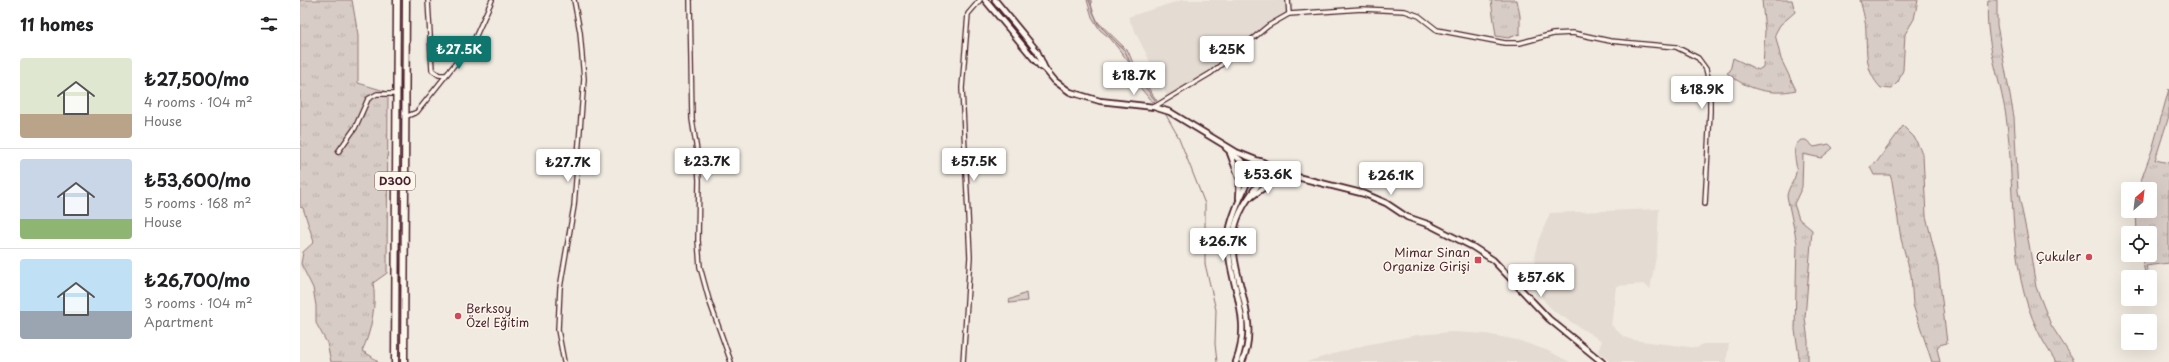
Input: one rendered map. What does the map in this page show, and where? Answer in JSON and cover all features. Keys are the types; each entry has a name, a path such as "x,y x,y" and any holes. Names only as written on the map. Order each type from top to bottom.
{"highway":[{"name":"D300","path":"395,362 397,0"},
{"name":"D300","path":"404,362 404,117 406,0"}],"street":[{"path":"428,0 432,70 439,76 445,75"},
{"path":"404,117 417,112 474,40 492,0"},
{"path":"564,362 558,330 560,288 574,206 584,79 580,32 574,0"},
{"path":"690,0 692,119 697,151 699,180 698,240 700,267 709,300 731,362"},
{"path":"963,362 970,257 962,88 968,14 980,0"},
{"path":"985,0 1040,66 1063,87 1082,97 1154,107 1170,112 1236,152 1297,177 1365,194 1386,203 1407,217 1430,226 1473,247 1494,260 1549,319 1602,362"},
{"path":"995,0 1034,47 1045,69"},
{"path":"1288,0 1289,14"},
{"path":"1154,107 1211,73 1268,26 1289,14 1362,10 1405,11 1419,16 1436,30 1505,43 1520,42 1553,34 1573,33 1610,41 1651,43 1676,47 1698,58 1706,69 1710,86 1705,204"},
{"path":"338,152 355,128 368,99 377,94 396,94"},
{"path":"1215,138 1252,170 1256,176 1282,178 1297,177"},
{"path":"1229,150 1240,180 1239,203"},
{"path":"1236,362 1243,335 1243,318 1231,264 1229,234 1254,164 1262,162"},
{"path":"1242,362 1248,336 1248,315 1234,250 1234,232 1238,216 1267,169 1262,162"},
{"path":"1247,200 1266,186 1282,178"}],"shaded area":[{"path":"1182,0 1292,0 1293,6 1290,14 1232,57 1168,98 1128,17"},
{"path":"1659,209 1657,251 1650,289 1643,284 1616,286 1611,325 1624,337 1633,340 1697,348 1703,344 1729,344 1726,362 1610,362 1598,351 1602,341 1555,312 1545,302 1537,289 1534,273 1535,253 1550,213"},
{"path":"1452,332 1486,334 1517,340 1546,350 1570,362 1306,362 1365,345 1418,335"}],"green space":[{"path":"300,0 352,0 358,35 358,83 388,92 387,273 373,283 374,309 368,336 362,351 378,362 331,362 327,343 316,323 316,306 313,288 301,264 303,252 314,242 303,208 300,207"},
{"path":"1087,0 1091,0 1092,10 1098,22 1128,51 1135,68 1157,101 1152,102 1138,85 1128,61 1110,38 1100,30 1092,17"},
{"path":"1491,0 1517,0 1520,16 1520,34 1508,38 1496,36"},
{"path":"1762,0 1792,0 1795,12 1780,25 1775,34 1781,59 1796,90 1777,92 1759,90 1734,79 1727,73 1730,71 1733,58 1758,70 1763,67 1765,31"},
{"path":"1860,0 1918,0 1914,19 1905,34 1903,70 1898,82 1891,89 1881,88 1869,69 1865,25"},
{"path":"1988,0 1997,0 1997,25 2014,117 2018,191 2036,287 2051,325 2075,362 2056,362 2038,331 2028,306 2021,280 2016,253 2006,116 1990,44 1987,15"},
{"path":"2169,89 2169,116 2155,160 2169,163 2169,263 2146,266 2147,270 2144,270 2143,262 2157,262 2157,226 2137,226 2136,218 2157,218 2157,182 2141,182 2152,150"},
{"path":"1903,126 1914,137 1923,155 1926,216 1938,266 1947,343 1939,345 1937,348 1940,362 1932,362 1913,305 1911,275 1901,239 1890,175 1874,175 1870,167 1876,163"},
{"path":"1801,140 1806,140 1814,147 1829,144 1833,148 1821,158 1803,154 1802,187 1794,204 1799,219 1812,230 1805,318 1808,341 1808,362 1798,361 1799,356 1795,330 1797,243 1787,196 1796,172 1795,147"},
{"path":"1026,293 1027,301 1010,303 1009,300"}],"waterway":[{"path":"1089,0 1098,24 1125,51 1135,74 1155,100"},
{"path":"1166,115 1179,138 1205,204 1205,264 1216,310 1215,344 1217,362"}],"place":[{"name":"Çukuler","path":"2089,257"},
{"name":"Mimar Sinan Organize Girişi","path":"1478,260"},
{"name":"Berksoy Özel Eğitim","path":"458,316"}]}
